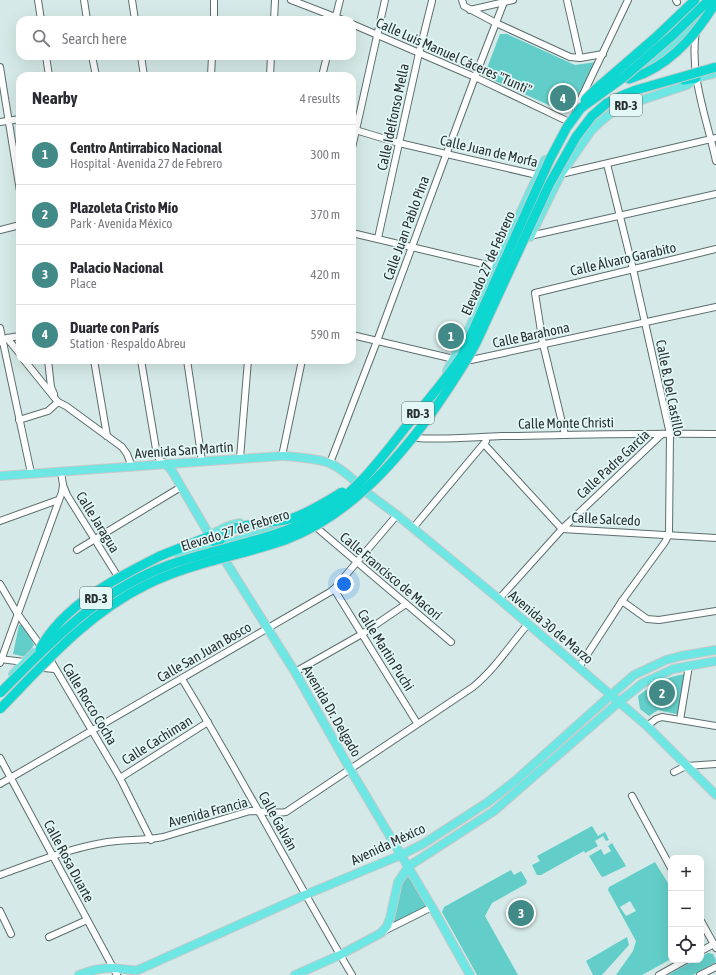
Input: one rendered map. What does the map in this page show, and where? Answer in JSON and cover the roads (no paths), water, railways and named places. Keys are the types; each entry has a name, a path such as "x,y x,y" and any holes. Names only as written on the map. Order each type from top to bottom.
{"highway":[{"path":"578,108 596,88 655,38 695,0"},
{"name":"Elevado 27 de Febrero","path":"0,693 70,624 88,609 143,576 168,565 205,553 263,538 302,524 324,512 360,486 461,357 550,159 578,108 629,72 673,35 709,0"},
{"path":"629,79 645,73 668,60 680,49 700,25 716,2"},
{"name":"Elevado 27 de Febrero","path":"0,709 74,634 121,598 146,585 184,569 297,535 323,522 369,486 416,434 463,368 549,185 564,156 583,126 599,109 621,96 636,90 716,67"},
{"path":"549,185 565,164 586,127 602,111 612,104 640,93 696,78"},
{"path":"216,546 225,534 234,528 277,522 292,518 317,507 346,490 360,486"},
{"path":"35,658 46,637 95,592 160,556 210,536"}],"main road":[{"name":"RD-3","path":"0,713 44,668 53,665 78,634 101,617 133,597 163,581 295,539 317,528 343,511 454,359 469,329 537,175 567,120 578,108 598,92 616,83 629,79 664,54 716,2"},
{"name":"RD-3","path":"0,687 65,622 86,604 121,583 160,564 270,531 312,514 360,486 417,438 471,360 561,174 591,131 610,114 624,106 687,84 696,78 716,73"},
{"name":"Avenida San Martín","path":"0,476 282,456 303,457 330,463 360,486"},
{"name":"Avenida Dr. Delgado","path":"166,464 172,471 225,561 295,672 401,855 409,866 470,975"},
{"name":"Avenida 30 de Marzo","path":"360,486 499,599 620,702 647,726 716,795"},
{"path":"210,536 229,525 269,521 312,514"},
{"name":"Avenida México","path":"79,975 91,971 138,970 305,894 401,855 423,844 488,802 515,781 634,675 653,665 681,656 716,650"},
{"name":"Avenida México","path":"381,933 387,926 390,918 398,882 409,866 494,811 643,683 673,669 716,661"},
{"path":"295,975 340,956 381,933"}],"street":[{"path":"38,0 40,16"},
{"path":"84,0 86,16"},
{"path":"132,0 134,16"},
{"path":"214,0 214,16"},
{"path":"274,16 275,0"},
{"path":"291,0 329,16"},
{"path":"337,16 340,0"},
{"path":"356,122 385,0"},
{"path":"462,0 464,6 470,10 570,57 580,58 603,54"},
{"path":"470,10 513,0"},
{"path":"567,0 580,58"},
{"path":"578,108 628,0"},
{"path":"702,0 694,47 696,78 714,138 716,161"},
{"name":"Calle Idelfonso Mella","path":"378,238 432,1"},
{"name":"Calle Juan Pablo Pina","path":"330,463 504,2"},
{"name":"Calle Luis Manuel Cáceres \"Tunti\"","path":"356,26 475,77 567,120"},
{"path":"47,60 48,72"},
{"path":"93,60 95,72"},
{"path":"142,60 143,72"},
{"path":"211,72 212,60"},
{"path":"270,72 271,60"},
{"path":"323,72 326,60"},
{"path":"0,67 16,165"},
{"path":"0,122 16,119"},
{"name":"Calle Juan de Morfa","path":"356,131 399,143 537,175 561,174 714,138"},
{"name":"Calle B. Del Castillo","path":"607,164 633,269 670,434 669,534"},
{"path":"530,236 716,194"},
{"path":"0,230 16,226"},
{"path":"356,234 496,267"},
{"name":"Calle Álvaro Garabito","path":"543,344 535,293 716,249"},
{"name":"Calle Barahona","path":"356,336 454,359 471,360 716,307"},
{"path":"0,328 31,473"},
{"path":"3,341 16,337"},
{"path":"3,341 16,351"},
{"path":"543,344 565,435"},
{"path":"27,364 58,402 66,406 122,446 132,467"},
{"path":"48,364 51,387 58,402"},
{"path":"95,364 107,436"},
{"path":"143,364 157,455 160,460 166,464"},
{"path":"188,364 202,461"},
{"path":"240,458 248,364"},
{"path":"282,456 301,364"},
{"path":"19,420 48,411 58,402"},
{"name":"Calle Padre Garcia","path":"499,599 562,529 662,434"},
{"name":"Calle Monte Christi","path":"417,438 432,439 490,436 716,434"},
{"path":"413,528 490,436"},
{"name":"Calle Salcedo","path":"484,444 562,529 669,534 716,538"},
{"name":"Calle Jaragua","path":"61,472 63,485 67,496 121,583"},
{"path":"44,668 24,662 0,660 62,492 63,485"},
{"path":"77,550 181,486"},
{"path":"0,521 58,500"},
{"name":"Calle San Juan Bosco","path":"0,784 268,629 334,589 397,515"},
{"name":"Calle Francisco de Macorí","path":"317,528 451,642"},
{"path":"579,667 622,601 665,542 669,534"},
{"name":"Calle Rocco Cocha","path":"0,584 17,614 53,665 120,778 151,840"},
{"name":"Calle Martin Puchi","path":"334,589 418,723"},
{"path":"622,601 647,619 652,620 716,611"},
{"path":"295,672 362,634 406,604"},
{"name":"Avenida Francia","path":"0,875 53,856 103,842 151,840 250,811 274,814 286,812 473,687 482,679 528,624"},
{"path":"680,720 689,666"},
{"name":"Calle Galván","path":"182,679 352,975"},
{"path":"647,726 656,719 662,717 716,726"},
{"name":"Calle Cachiman","path":"120,778 208,722"},
{"name":"Calle Rosa Duarte","path":"0,758 114,971"},
{"path":"674,772 686,766 716,764"},
{"path":"632,796 668,862"},
{"path":"381,933 432,907"},
{"path":"0,911 11,934"},
{"path":"49,937 87,920"},
{"path":"704,926 715,945 704,950"},
{"path":"659,975 681,963"},
{"path":"700,975 716,967"}],"place":[{"name":"Duarte con París","path":"563,98"},
{"name":"Centro Antirrabico Nacional","path":"451,336"},
{"name":"Plazoleta Cristo Mío","path":"662,693"},
{"name":"Palacio Nacional","path":"521,913"}]}
